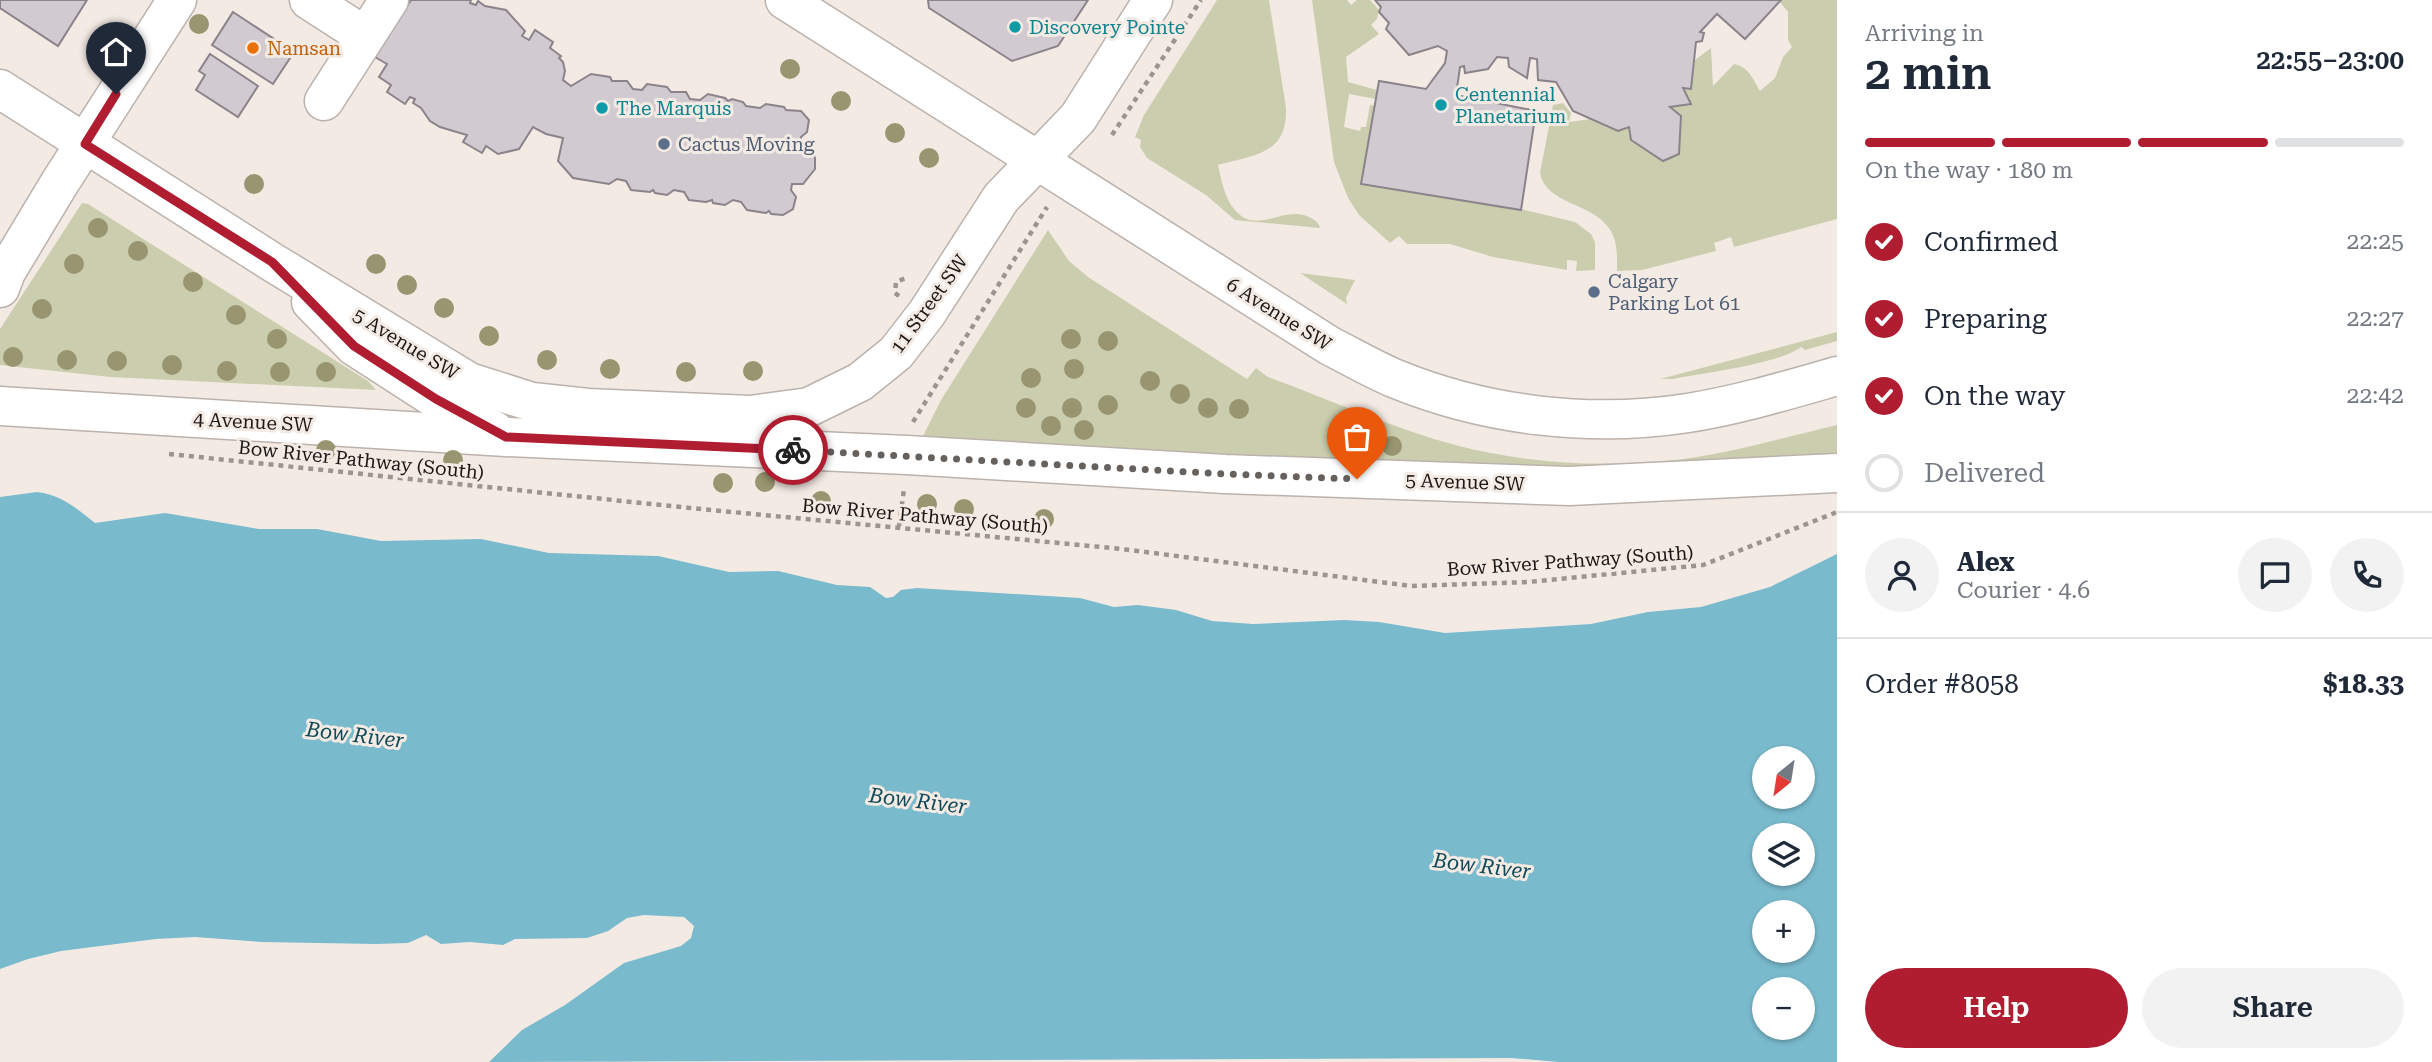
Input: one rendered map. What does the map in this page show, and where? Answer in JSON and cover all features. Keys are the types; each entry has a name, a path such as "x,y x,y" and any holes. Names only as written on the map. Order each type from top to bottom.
{"street":[{"path":"2,279 177,0"},
{"path":"309,0 365,36"},
{"path":"324,101 389,0"},
{"name":"6 Avenue SW","path":"785,0 1330,346 1396,379 1486,408 1559,418 1639,418 1686,413 1737,403 1837,376"},
{"name":"11 Street SW","path":"469,382 532,402 588,408 750,415 809,407 860,382 896,353 927,313 1001,198 1079,118 1153,0"},
{"name":"5 Avenue SW","path":"0,89 272,262 469,382"},
{"name":"5 Avenue SW","path":"272,262 354,346 436,399 506,437 1225,474 1569,486 1837,473"},
{"name":"4 Avenue SW","path":"0,407 506,437"}],"path":[{"path":"1116,130 1201,0"},
{"path":"909,429 1044,210"},
{"name":"Bow River Pathway (South)","path":"167,454 1122,549 1411,586 1528,582 1703,565 1837,512"},
{"path":"899,526 904,485"}],"green space":[{"path":"1217,0 1269,0 1286,108 1285,124 1275,144 1255,155 1218,165 1227,198 1234,209 1247,219 1255,221 1292,214 1302,215 1315,220 1320,228 1235,220 1206,195 1147,158 1140,147 1141,140 1135,137 1144,115"},
{"path":"1312,0 1347,0 1351,5 1357,0 1370,0 1379,10 1377,19 1371,25 1379,34 1346,57 1348,82 1377,90 1376,99 1349,94 1344,127 1360,131 1361,127 1366,127 1370,105 1375,106 1361,184 1521,209 1575,222 1591,234 1595,242 1595,270 1576,271 1577,261 1567,260 1567,270 1493,257 1450,244 1407,244 1399,236 1390,243 1359,215 1348,198 1334,162"},
{"path":"1781,0 1837,0 1837,219 1734,247 1731,237 1714,243 1716,251 1642,270 1617,271 1615,242 1608,227 1591,213 1551,191 1540,173 1553,105 1563,103 1571,113 1569,122 1591,119 1618,130 1629,127 1631,140 1663,161 1679,154 1681,116 1670,107 1691,104 1683,88 1691,89 1695,60 1711,48 1713,86 1734,64 1747,71 1760,91 1775,78 1783,57 1792,47 1788,40 1788,12"},
{"path":"82,203 88,204 368,381 376,390 110,377 0,365 0,329"},
{"path":"1048,230 1069,261 1088,277 1247,379 1256,368 1268,377 1435,439 1484,452 1535,460 1639,463 1708,455 1837,425 1837,462 1660,471 919,444 941,400"},
{"path":"1300,273 1355,280 1346,298 1347,304"},
{"path":"1837,332 1837,341 1805,350 1801,347 1759,363 1660,379"}],"water":[{"name":"Bow River","path":"37,492 54,496 95,523 165,513 259,529 317,529 381,541 481,539 549,553 658,556 729,572 778,571 837,585 870,587 886,598 893,597 901,590 917,588 1080,598 1114,607 1138,605 1176,610 1212,621 1253,624 1344,620 1379,622 1445,633 1591,624 1648,612 1701,607 1770,587 1837,554 1837,1062 1559,1062 1511,1058 489,1062 522,1030 565,1005 624,963 681,946 691,938 694,926 684,917 644,915 627,918 608,931 587,938 515,939 503,945 470,942 441,944 426,935 408,943 375,944 262,942 195,937 156,939 61,951 0,969 0,497"}],"building":[{"path":"0,0 87,0 58,46 0,8"},
{"name":"The Marquis","path":"411,0 471,0 470,3 476,5 478,1 485,6 506,10 525,31 522,36 529,40 535,30 553,42 550,48 561,56 559,58 563,62 563,80 571,86 591,74 610,77 612,81 627,81 633,89 642,90 647,84 667,87 671,92 686,92 690,99 700,100 708,94 728,101 732,99 743,102 746,106 760,108 766,104 801,111 809,120 807,132 801,137 800,143 811,148 815,169 803,184 792,184 791,190 796,197 793,209 783,215 747,210 741,202 733,200 725,205 713,203 712,200 689,200 684,192 674,190 667,195 655,193 653,190 631,190 626,181 617,179 609,184 573,178 558,161 563,138 533,127 519,149 498,154 486,146 482,153 463,142 467,135 430,121 421,108 413,103 415,99 410,97 405,104 387,92 391,85 379,77 387,64 375,57"},
{"name":"Discovery Pointe","path":"928,0 1088,0 1058,46 1012,61 929,8"},
{"name":"Centennial Planetarium","path":"1375,0 1781,0 1745,39 1717,14 1700,32 1704,33 1702,41 1696,42 1691,89 1683,88 1691,104 1670,107 1681,116 1679,154 1663,161 1631,140 1629,127 1618,131 1573,111 1556,82 1538,80 1537,59 1530,58 1527,78 1509,67 1508,58 1497,57 1488,69 1465,73 1464,66 1460,67 1456,95 1536,111 1521,210 1361,184 1379,81 1426,89 1445,63 1447,51 1438,46 1409,55 1386,29 1389,23 1379,12 1381,7"},
{"name":"Namsan","path":"233,12 294,52 273,84 212,45"},
{"path":"210,54 258,86 238,117 196,90 205,75 199,71"}],"way so far":[{"path":"793,450 1357,479"}],"place":[{"name":"Discovery Pointe","path":"1015,27"},
{"name":"Namsan","path":"253,48"},
{"name":"Centennial Planetarium","path":"1441,105"},
{"name":"The Marquis","path":"602,108"},
{"name":"Cactus Moving","path":"664,144"},
{"name":"Calgary Parking Lot 61","path":"1594,292"}],"route":[{"path":"116,94 85,144 272,262 354,346 436,399 506,437 793,450"}]}
